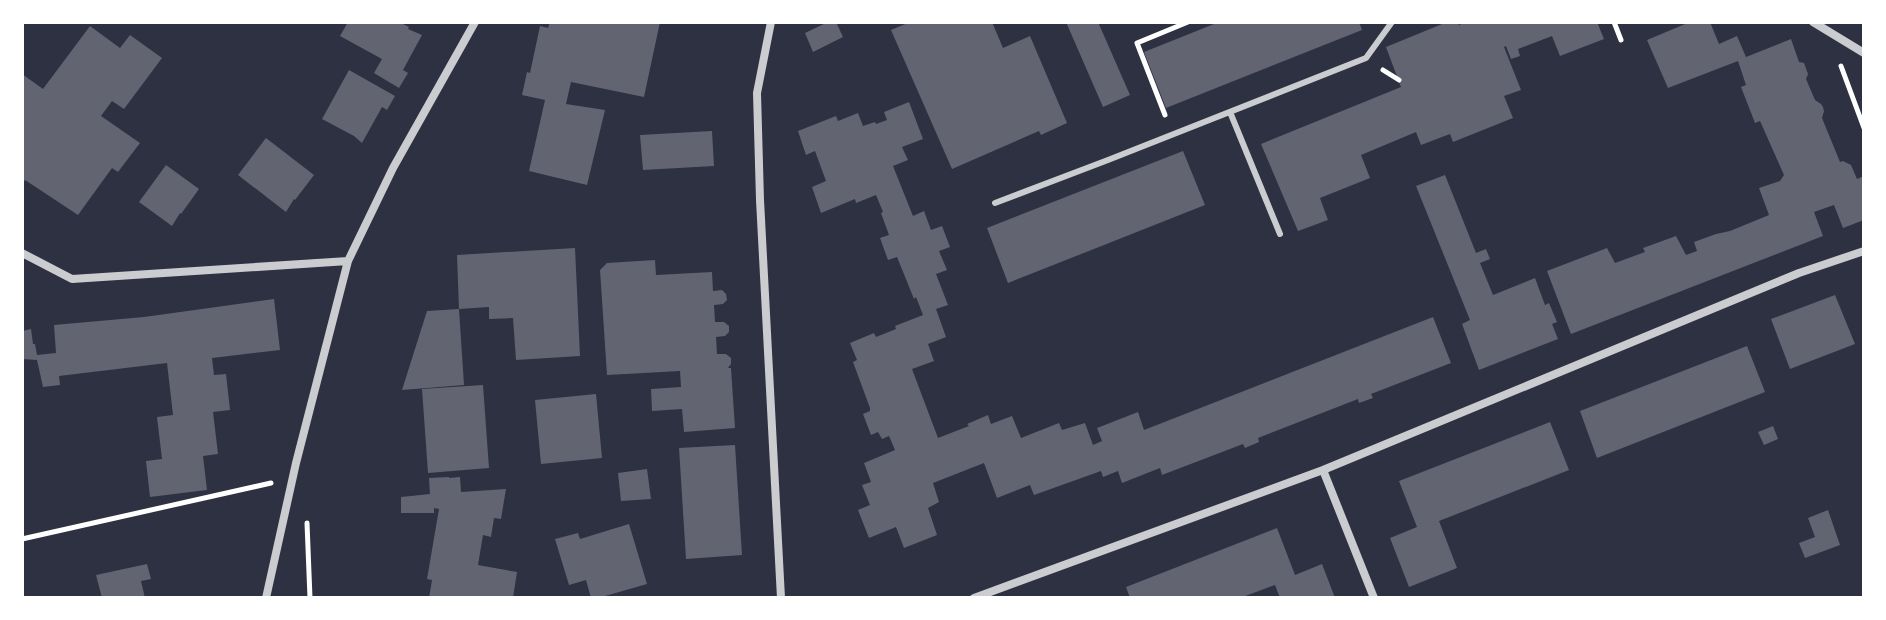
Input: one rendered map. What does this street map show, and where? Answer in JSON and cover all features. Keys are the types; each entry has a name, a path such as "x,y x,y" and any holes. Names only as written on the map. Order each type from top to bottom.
{"street":[{"path":"266,598 296,463 348,261 393,168 475,22"},
{"path":"771,22 757,93 781,598"},
{"path":"1813,22 1864,53"},
{"path":"974,598 1323,470 1799,273 1864,251"},
{"path":"22,253 72,279 348,261"},
{"path":"1323,470 1374,598"}],"lane":[{"path":"995,203 1366,58 1392,22"},
{"path":"1230,112 1280,234"}],"path":[{"path":"1173,134 1137,43 1188,22"},
{"path":"1614,22 1621,40"},
{"path":"1829,32 1864,128"},
{"path":"22,539 277,482 296,463"},
{"path":"307,512 310,598"}],"building":[{"path":"348,22 399,22 422,35 403,70 408,73 399,88 374,73 382,59 340,36"},
{"path":"550,22 660,22 644,97 571,82 566,104 605,110 587,185 529,171 545,100 522,95 540,26 548,28"},
{"path":"828,22 836,22 843,37 813,52 805,33"},
{"path":"910,22 992,22 1003,48 1030,36 1067,123 1041,135 1039,131 952,169 891,30"},
{"path":"1066,22 1098,22 1130,95 1103,107"},
{"path":"1219,22 1359,22 1362,30 1166,108 1144,52"},
{"path":"1447,22 1457,22 1459,25 1466,22 1597,22 1604,39 1560,56 1552,36 1518,49 1520,56 1511,59 1504,47 1521,90 1504,96 1513,118 1453,142 1450,134 1421,145 1416,132 1361,155 1370,178 1320,198 1328,220 1298,231 1261,144 1401,87 1386,47"},
{"path":"1690,22 1710,22 1719,44 1737,36 1746,57 1791,39 1799,62 1804,63 1808,74 1806,79 1815,100 1823,107 1822,118 1840,162 1851,165 1857,179 1864,176 1864,220 1843,228 1834,205 1814,212 1823,236 1571,334 1547,271 1607,248 1615,263 1676,236 1686,255 1697,251 1694,242 1769,215 1759,188 1780,181 1784,175 1760,121 1755,123 1741,87 1746,85 1738,61 1668,88 1647,40"},
{"path":"90,26 120,48 130,35 162,58 124,109 112,101 101,116 140,143 118,172 112,168 78,215 25,180 22,184 22,74 43,89"},
{"path":"349,70 395,96 387,110 382,107 362,143 322,119"},
{"path":"909,102 923,139 902,147 908,160 893,166 913,216 924,211 931,230 942,226 950,247 939,251 947,270 936,274 948,305 936,309 946,337 928,344 934,361 912,369 938,438 988,415 991,424 1012,416 1021,438 1059,423 1062,430 1085,423 1093,445 1102,441 1097,428 1138,412 1144,430 1433,317 1451,363 1371,394 1373,398 1359,403 1358,399 1258,438 1259,442 1245,448 1243,444 1162,475 1160,468 1122,483 1118,471 1103,477 1101,471 1034,495 1030,485 997,498 984,463 933,483 939,502 928,508 937,535 904,548 896,527 869,538 858,510 870,505 862,485 871,482 864,463 895,450 889,436 882,439 878,432 871,435 863,414 870,408 853,362 857,360 850,343 874,333 876,337 923,315 897,257 888,260 880,238 889,235 876,195 856,203 855,199 821,213 812,187 826,181 815,151 806,155 798,131 836,116 838,121 858,113 863,126 876,124 887,120 884,112"},
{"path":"712,131 714,166 643,170 640,135"},
{"path":"266,138 314,175 286,212 238,175"},
{"path":"1183,151 1205,205 1008,283 987,228"},
{"path":"166,165 199,189 172,226 139,202"},
{"path":"1445,175 1476,253 1486,249 1490,259 1480,263 1493,295 1535,278 1545,305 1549,303 1557,322 1552,324 1558,339 1479,370 1462,324 1470,320 1416,186"},
{"path":"575,248 580,356 516,360 513,318 489,319 489,307 459,309 457,255"},
{"path":"655,260 656,275 712,272 713,291 722,290 726,294 727,300 723,304 714,305 715,322 724,322 729,326 725,336 716,337 717,354 726,354 731,358 728,368 731,368 735,428 684,432 682,409 652,411 651,389 681,387 680,371 607,375 600,270 607,263"},
{"path":"1835,295 1855,344 1790,369 1771,319"},
{"path":"274,299 280,350 212,358 214,375 226,374 230,410 213,412 218,454 203,456 207,490 150,497 146,461 162,459 157,417 173,415 167,363 59,376 60,385 43,387 37,360 22,359 22,331 31,329 37,355 56,353 54,325 144,317"},
{"path":"459,309 464,385 402,390 427,311"},
{"path":"1747,346 1765,392 1597,458 1580,411"},
{"path":"483,385 489,468 428,473 422,389"},
{"path":"596,394 602,458 541,464 535,400"},
{"path":"1550,422 1569,470 1439,521 1457,568 1409,587 1390,538 1417,527 1399,481"},
{"path":"1773,426 1778,439 1764,445 1758,432"},
{"path":"735,445 742,555 686,559 679,448"},
{"path":"647,469 651,499 621,501 618,473"},
{"path":"460,477 461,492 506,489 501,519 494,518 491,537 483,535 478,565 517,572 513,598 429,598 432,580 427,579 439,509 434,508 434,513 401,513 401,497 430,494 429,478"},
{"path":"1828,510 1840,545 1805,558 1799,543 1815,537 1808,518"},
{"path":"629,524 647,584 598,598 591,598 586,580 569,585 555,539 578,533 580,539"},
{"path":"1277,528 1295,575 1322,564 1335,598 1280,598 1275,585 1240,598 1130,598 1126,587"},
{"path":"147,564 151,579 141,581 145,598 102,598 96,575"}]}
